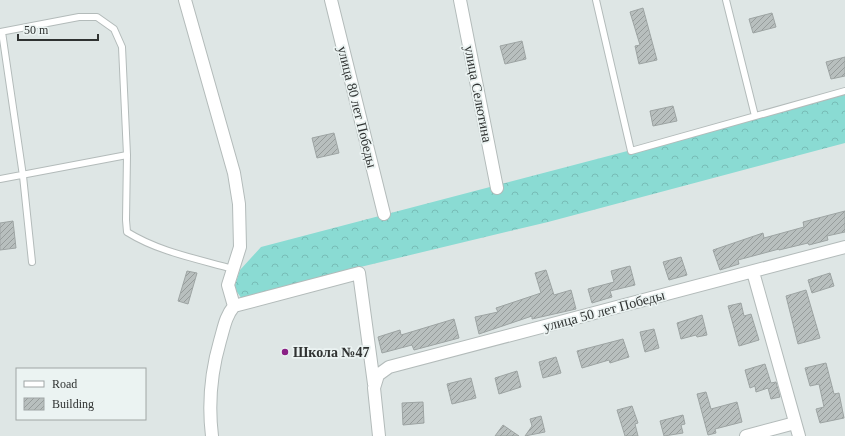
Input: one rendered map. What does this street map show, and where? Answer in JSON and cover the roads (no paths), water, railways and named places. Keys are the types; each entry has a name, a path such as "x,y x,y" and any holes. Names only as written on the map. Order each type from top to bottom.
{"street":[{"path":"185,0 235,180 239,204 240,247 228,285 234,306"},
{"name":"улица 80 лет Победы","path":"330,0 384,214"},
{"name":"улица Селютина","path":"460,0 497,188"},
{"name":"улица 50 лет Победы","path":"374,388 378,375 389,367 845,247"},
{"path":"752,272 799,436"},
{"path":"212,436 210,390 215,357 227,314 234,306 359,273 379,436"},
{"path":"746,436 795,422"}],"lane":[{"path":"596,0 632,151 845,91"},
{"path":"726,0 754,116"},
{"path":"32,262 23,176 1,32 79,17 96,17 114,30 122,47 127,156 127,232 139,239 182,255 233,269"},
{"path":"0,179 127,156"}],"place":[{"name":"Школа №47","path":"285,352"}]}
